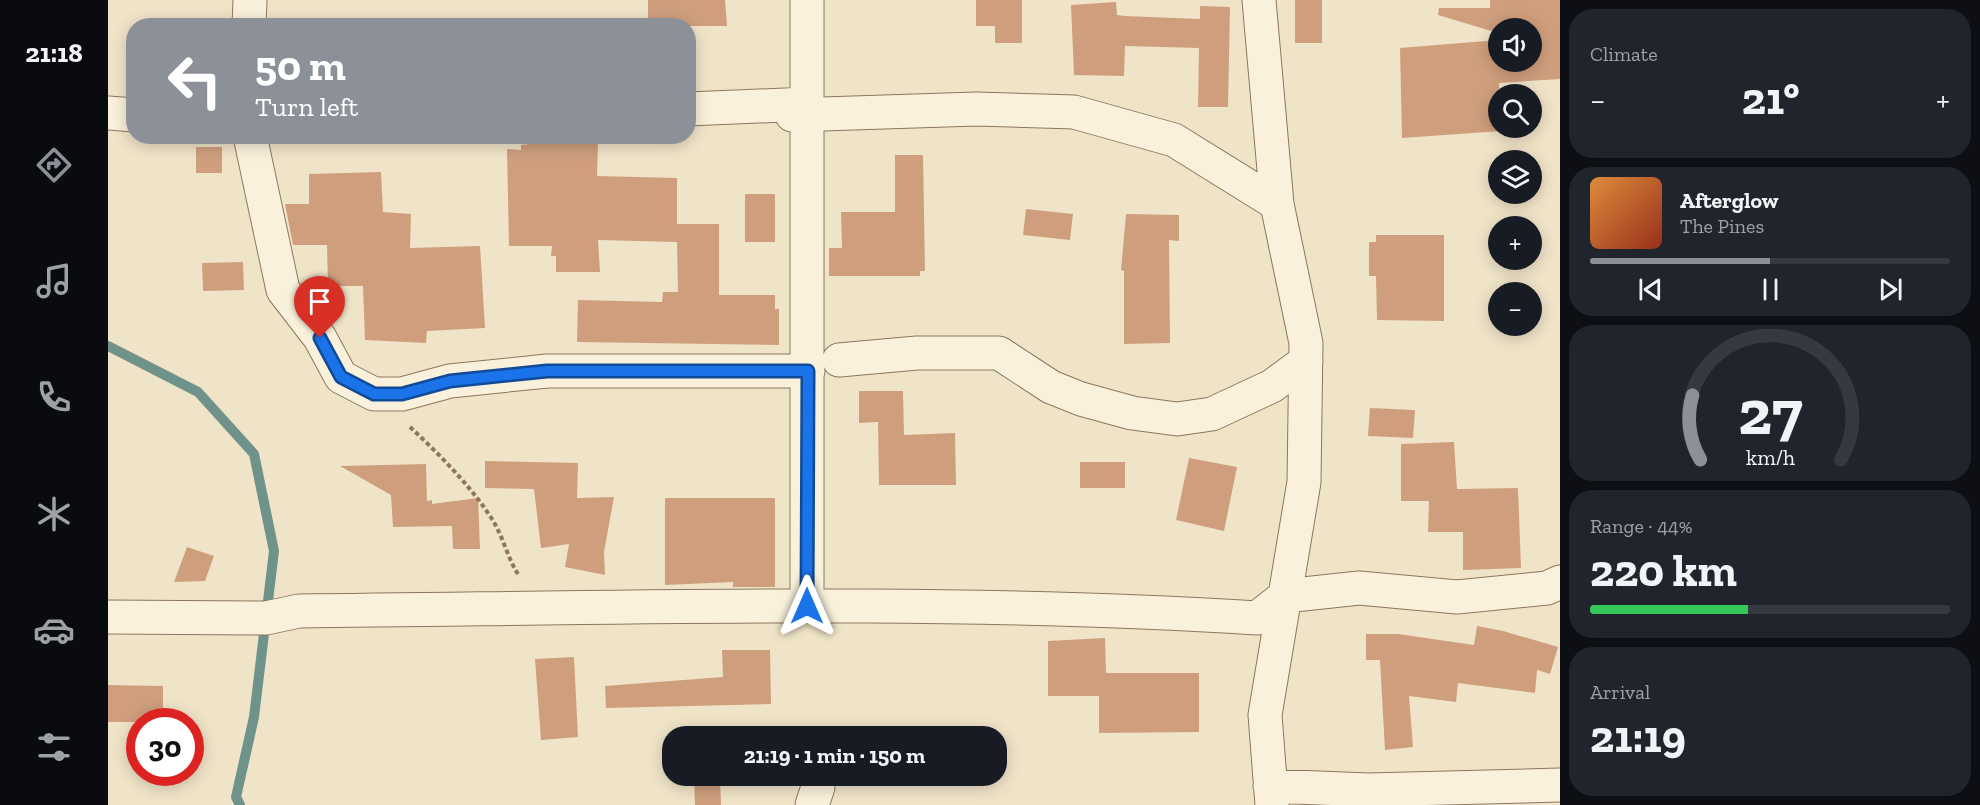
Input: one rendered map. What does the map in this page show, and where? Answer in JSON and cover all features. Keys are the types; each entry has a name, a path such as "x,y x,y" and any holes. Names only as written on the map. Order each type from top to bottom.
{"street":[{"path":"249,18 250,0"},
{"path":"807,0 799,109 808,371 807,606"},
{"path":"1259,0 1277,204 1306,343 1304,482 1265,715 1271,796 1368,790 1560,785"},
{"path":"696,109 976,109 1074,112 1174,140 1277,204"},
{"path":"108,113 126,114"},
{"path":"252,144 283,290 320,338 341,377 374,394 402,394 450,381 547,371 808,371"},
{"path":"839,360 957,351 999,353 1051,387 1081,399 1132,413 1177,419 1212,414 1272,386 1306,361"},
{"path":"108,616 266,618 299,611 807,606 1022,607 1257,618 1285,596 1359,588 1457,597 1547,588 1560,582"}],"path":[{"path":"374,394 437,452 492,520 509,559 541,608"}],"building":[{"path":"648,0 725,0 727,26 696,26 696,18 648,18"},
{"path":"976,0 1022,0 1022,43 995,43 995,26 976,26"},
{"path":"1295,0 1322,0 1322,43 1295,43"},
{"path":"1490,0 1560,0 1560,79 1488,84 1488,132 1402,138 1400,48 1488,41 1488,72 1542,72 1542,18 1488,18 1488,30 1438,15 1439,8 1490,8"},
{"path":"1116,2 1117,15 1125,16 1200,19 1200,6 1230,7 1228,107 1198,107 1199,48 1125,46 1124,76 1074,75 1071,5"},
{"path":"598,144 597,176 677,178 677,224 719,224 719,295 775,295 775,309 779,309 779,345 577,342 578,300 662,302 663,292 678,292 677,242 598,240 600,272 556,272 556,256 551,256 552,246 509,246 507,149 521,150 521,145"},
{"path":"196,147 222,147 222,173 196,173"},
{"path":"895,155 923,155 925,271 920,271 920,276 829,276 829,248 842,248 841,212 895,212"},
{"path":"381,172 383,212 411,214 410,248 480,246 485,328 427,331 426,343 365,340 363,286 328,286 327,245 293,245 285,204 309,204 309,174"},
{"path":"745,194 775,194 775,242 745,242"},
{"path":"1026,209 1073,214 1070,240 1023,235"},
{"path":"1126,214 1179,215 1179,241 1169,240 1170,343 1124,344 1124,271 1121,270"},
{"path":"1376,235 1444,235 1444,321 1377,320 1376,276 1369,276 1369,242 1376,242"},
{"path":"243,262 244,290 203,291 202,263"},
{"path":"859,391 903,391 904,435 955,433 956,485 879,485 878,422 859,423"},
{"path":"1370,408 1415,410 1413,438 1368,436"},
{"path":"1454,442 1457,489 1518,488 1521,568 1463,570 1463,532 1428,532 1429,501 1401,501 1401,444"},
{"path":"1189,458 1237,467 1224,531 1176,520"},
{"path":"485,461 578,463 577,498 614,497 604,552 605,575 565,567 569,544 541,548 534,489 485,488"},
{"path":"1080,462 1125,462 1125,488 1080,488"},
{"path":"426,464 427,501 432,500 432,504 478,498 480,549 453,549 452,526 393,527 391,495 340,466"},
{"path":"665,498 775,498 775,587 733,587 733,582 665,585"},
{"path":"187,547 214,556 205,581 174,582"},
{"path":"1477,626 1558,647 1550,674 1537,670 1535,693 1458,683 1456,702 1409,696 1413,747 1385,750 1380,660 1366,660 1366,634 1398,634 1474,645"},
{"path":"1105,638 1106,673 1199,673 1199,732 1099,733 1099,696 1048,696 1048,641"},
{"path":"722,650 770,650 771,704 606,708 605,686 723,677"},
{"path":"574,657 578,737 541,740 535,659"},
{"path":"108,685 163,686 163,708 126,708 126,722 108,722"},
{"path":"694,786 720,786 721,805 695,805"}],"waterway":[{"path":"108,346 198,392 254,454 274,551 254,717 236,797 240,805"}],"route":[{"path":"320,338 341,377 374,394 402,394 450,381 547,371 808,371 807,606"}]}
